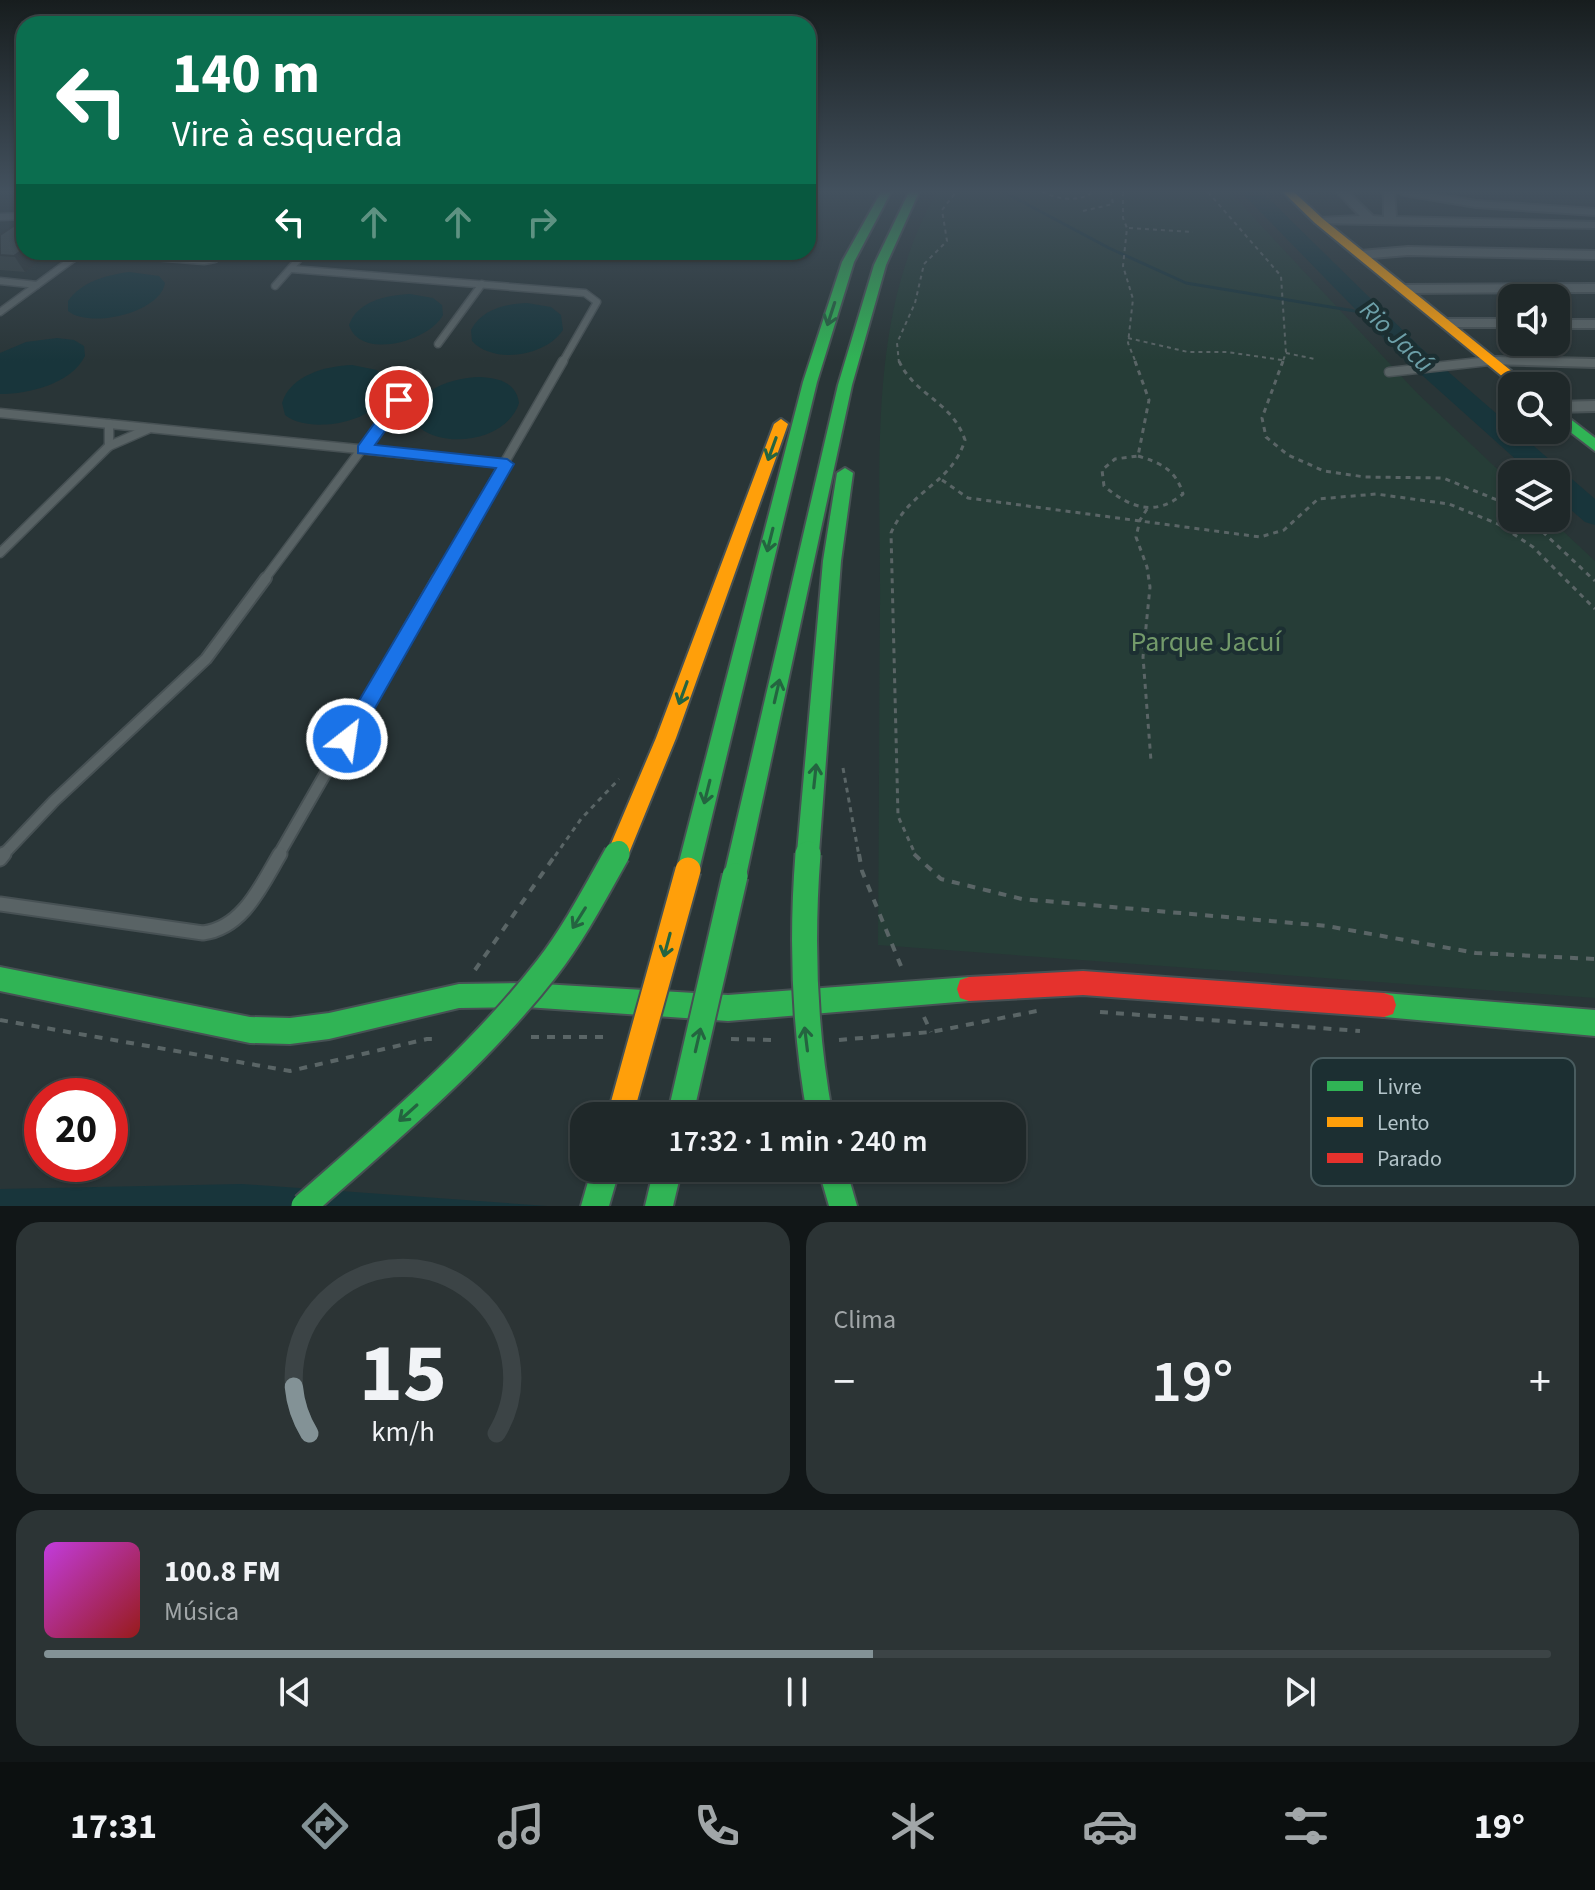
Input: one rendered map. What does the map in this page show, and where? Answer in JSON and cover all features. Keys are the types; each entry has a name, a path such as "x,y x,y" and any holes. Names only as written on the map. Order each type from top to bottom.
{"main road":[{"path":"624,1102 688,870 810,382 848,262 855,248"},
{"path":"683,1102 845,385 880,265 888,248"},
{"path":"1352,248 1506,372"},
{"path":"304,1206 445,1080 499,1024 548,966 619,851 666,738 779,429 793,398 810,382"},
{"path":"817,1102 802,1011 802,951 832,561 855,409 845,385"},
{"path":"1570,423 1595,446"},
{"path":"0,979 281,1034 321,1030 457,996 557,995 678,1008 728,1008 1027,984 1152,986 1595,1023"},
{"path":"595,1206 602,1182"},
{"path":"659,1206 665,1182"},
{"path":"836,1182 843,1206"}],"street":[{"path":"1360,255 1408,251 1595,255"},
{"path":"1402,289 1595,288"},
{"path":"1444,323 1498,323"},
{"path":"1570,324 1595,324"},
{"path":"1493,361 1595,363"},
{"path":"1570,409 1595,406"}],"lane":[{"path":"0,312 71,260"},
{"path":"192,260 212,260"},
{"path":"275,286 299,260"},
{"path":"0,904 194,932 220,931 237,919 251,904 507,464 597,302 585,293 292,269"},
{"path":"0,281 37,285"},
{"path":"438,344 482,284"},
{"path":"1391,372 1493,361"},
{"path":"0,859 54,801 206,659 417,375"},
{"path":"0,413 507,464"},
{"path":"109,424 109,446"},
{"path":"0,553 109,446 151,428"}],"path":[{"path":"939,248 921,264 916,302 897,342 899,362 905,373 923,393 953,415 965,440 957,464 902,506 891,533 898,816 914,855 941,879 1022,899 1327,926 1476,953 1595,959"},
{"path":"1124,248 1123,266 1133,299 1128,338 1131,355 1149,400 1138,456"},
{"path":"1257,248 1281,276 1286,353 1262,418 1266,437 1288,455 1324,471 1459,482 1498,500"},
{"path":"1128,338 1188,352 1227,352 1283,361"},
{"path":"1286,353 1315,359"},
{"path":"1138,456 1163,463 1180,477 1183,494 1171,506 1147,509 1121,502 1104,486 1102,470 1115,459 1138,456"},
{"path":"940,479 968,498 1260,537 1284,530 1318,499 1376,494 1449,504 1498,524 1533,547 1595,609"},
{"path":"1147,509 1138,521 1137,545 1149,574 1150,598 1143,656 1146,729 1151,761"},
{"path":"1543,532 1595,581"},
{"path":"836,759 845,772 862,871 931,1032"},
{"path":"475,971 581,819 620,778"},
{"path":"427,1039 434,1028"}],"green space":[{"name":"Parque Jacuí","path":"911,248 1282,248 1417,393 1498,470 1498,532 1564,532 1595,561 1595,998 878,945 880,447 888,341 898,289"}],"water":[{"path":"129,272 159,276 165,283 151,303 138,310 107,318 78,316 68,311 68,301 87,284"},
{"path":"410,294 433,298 442,305 443,315 424,333 380,345 356,336 349,325 366,305 383,298"},
{"path":"527,303 551,307 561,315 563,330 545,346 506,355 493,353 472,341 471,330 488,312 503,306"},
{"path":"57,338 74,340 84,346 85,356 79,366 48,386 0,394 0,353 26,342"},
{"path":"352,365 377,370 386,379 385,393 378,405 349,421 331,424 297,421 285,415 282,403 286,393 301,379 331,367"},
{"path":"479,377 505,382 517,396 519,403 503,425 490,433 461,439 432,435 420,428 415,416 418,406 430,391 459,379"},
{"path":"242,1184 547,1206 0,1206 0,1189"}],"building":[{"path":"0,248 16,248 14,256 0,255"}],"waterway":[{"path":"1110,248 1186,283 1373,314"},
{"name":"Rio Jacú","path":"1307,248 1413,354 1533,460"},
{"name":"Rio Jacú","path":"1570,493 1595,515"}],"traffic: fast":[{"path":"688,870 810,382 848,262 855,248"},
{"path":"735,876 845,385 880,265 888,248"},
{"path":"1570,425 1595,446"},
{"path":"808,853 832,561 845,473"},
{"path":"304,1206 432,1092 493,1031 548,966 619,851"},
{"path":"808,853 804,922 805,1016 817,1102"},
{"path":"683,1102 735,876"},
{"path":"0,979 250,1030 290,1031 329,1026 459,996 526,995 728,1008 969,989"},
{"path":"1384,1005 1595,1023"},
{"path":"595,1206 602,1182"},
{"path":"659,1206 665,1182"},
{"path":"836,1182 843,1206"}],"traffic: slow":[{"path":"1353,248 1506,372"},
{"path":"619,851 666,738 781,424"},
{"path":"624,1102 688,870"}],"traffic: jam":[{"path":"969,989 1083,983 1384,1005"}],"route":[{"path":"347,739 507,464 364,449 399,400"}]}
